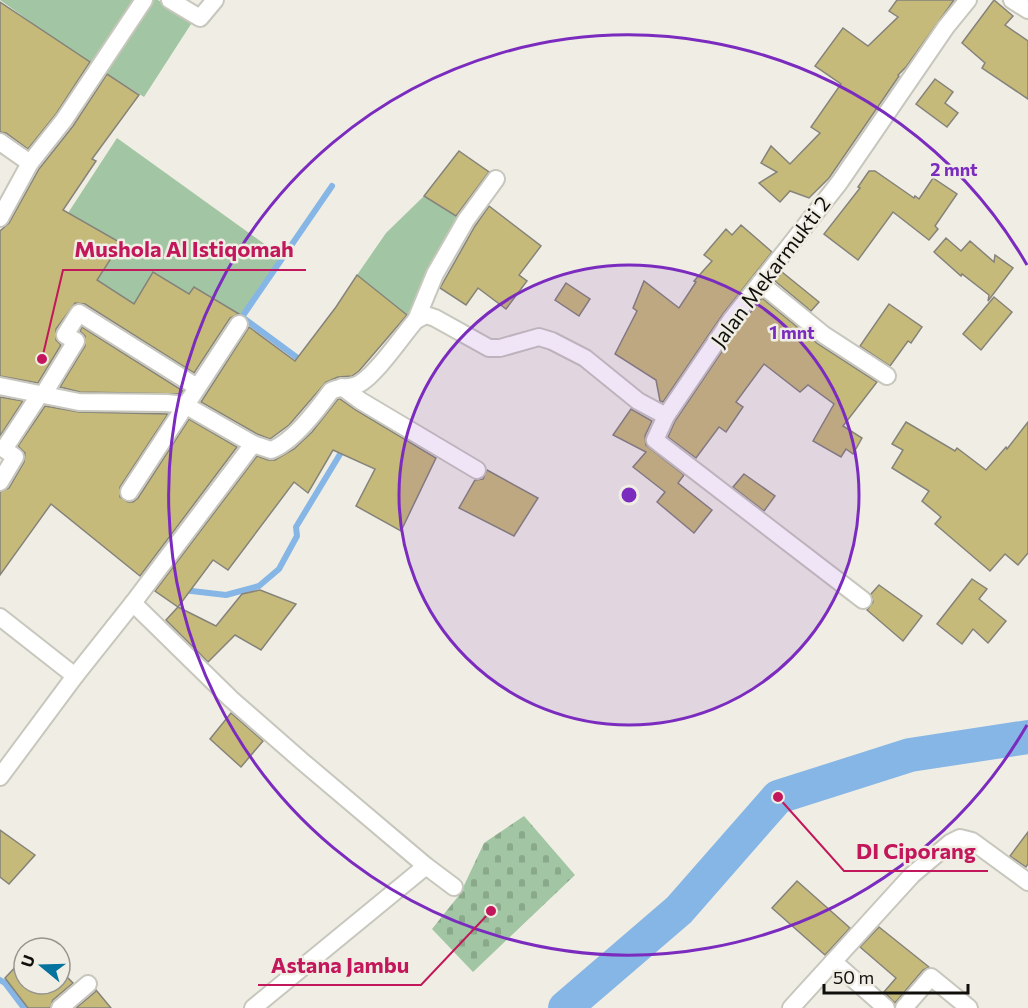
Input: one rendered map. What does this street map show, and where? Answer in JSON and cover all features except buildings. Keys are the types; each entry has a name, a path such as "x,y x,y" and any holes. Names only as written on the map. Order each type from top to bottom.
{"street":[{"path":"0,218 30,163 64,120 144,0"},
{"path":"170,0 200,18 215,0"},
{"name":"Jalan Mekarmukti 2","path":"863,600 655,440 666,416 731,320 838,183 946,27 968,0"},
{"path":"1012,0 1028,10"},
{"path":"0,142 30,163"},
{"path":"0,386 79,402 185,405 253,444 271,450 280,447 331,391 360,384 374,371 416,320 440,265 466,220 496,179"},
{"path":"759,283 824,335 887,376"},
{"path":"0,483 15,458 4,449 76,341 65,335 79,313 197,387"},
{"path":"416,320 426,315 435,318 489,348 500,348 539,337 552,341 585,358 638,401 666,416"},
{"path":"129,492 239,324"},
{"path":"342,387 361,401 477,471"},
{"path":"0,777 253,444"},
{"path":"133,603 231,699 426,866 454,887"},
{"path":"0,617 75,676"},
{"path":"792,1008 912,875 950,843 960,838 972,841 1028,882"},
{"path":"253,1008 426,866"},
{"path":"834,962 886,1008"},
{"path":"904,1008 931,977 969,1008"},
{"path":"60,1008 88,984"}],"green space":[{"path":"0,0 158,0 193,21 144,97 66,47"},
{"path":"117,138 281,256 241,315 194,287 189,294 153,272 134,304 97,280 121,243 68,213"},
{"path":"424,196 463,220 412,319 357,275 386,233"},
{"path":"524,816 575,875 473,972 432,929 460,894 484,843"}],"waterway":[{"path":"303,362 242,317 332,186"},
{"path":"183,590 226,595 259,586 279,569 297,536 296,527 345,446"},
{"path":"565,1008 679,910 778,797 910,755 1028,737"},
{"path":"0,980 5,983 24,1008"}],"place":[{"name":"Mushola Al Istiqomah","path":"42,359"},
{"name":"DI Ciporang","path":"778,797"},
{"name":"Astana Jambu","path":"491,911"}]}
